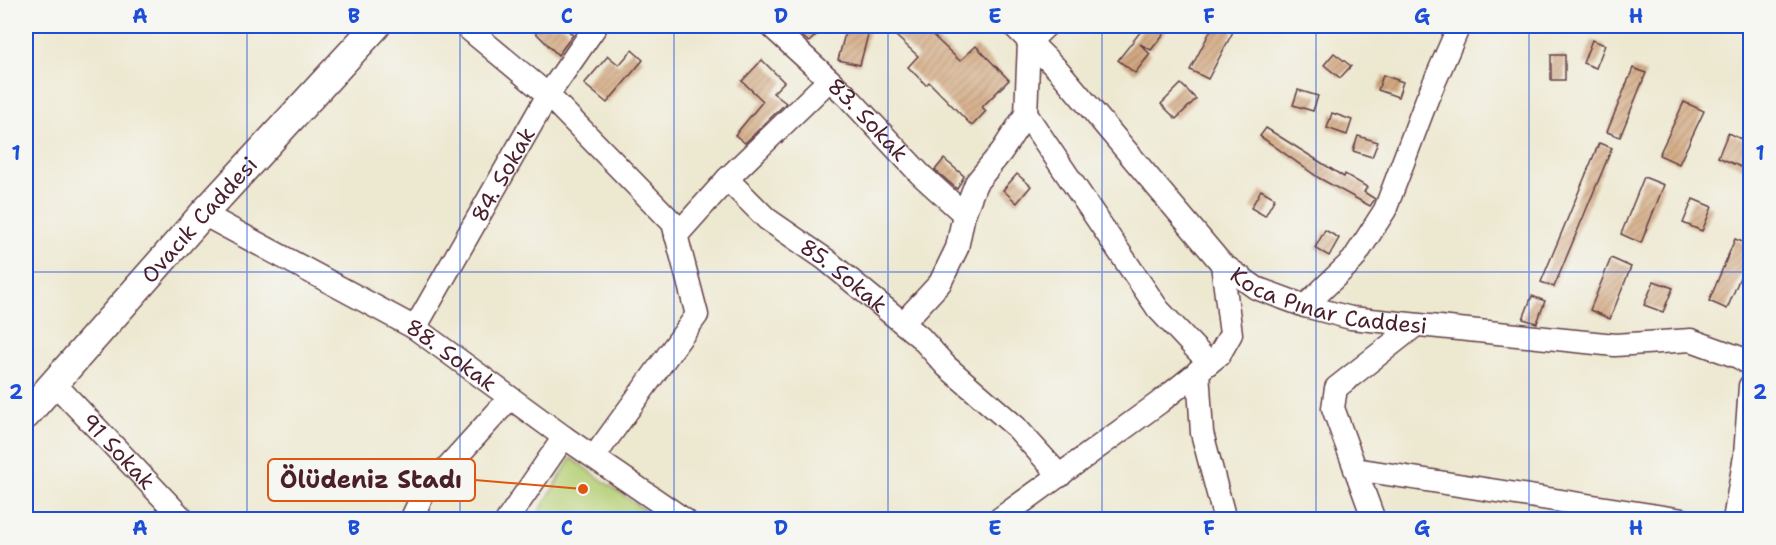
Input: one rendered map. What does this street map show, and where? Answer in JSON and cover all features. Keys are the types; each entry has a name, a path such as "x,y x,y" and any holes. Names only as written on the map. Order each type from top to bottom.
{"main road":[{"name":"Ovacık Caddesi","path":"26,416 203,214 376,26"}],"street":[{"path":"465,26 548,95 673,223 697,315 594,457"},
{"name":"84. Sokak","path":"415,328 548,95 596,26"},
{"name":"83. Sokak","path":"771,26 829,80 920,174 964,214"},
{"name":"Koca Pınar Caddesi","path":"1014,26 1060,72 1222,264 1256,288 1305,306 1352,318 1615,345 1691,340 1738,357 1750,364"},
{"path":"903,323 940,283 957,248 964,214 976,183 1002,151 1026,114 1029,42 1046,26"},
{"path":"1305,306 1353,260 1385,210 1427,99 1459,26"},
{"path":"676,236 727,179 829,80"},
{"path":"1026,114 1158,309 1204,367 1202,433 1225,519"},
{"name":"85. Sokak","path":"727,179 767,219 825,259 903,323 1016,428 1060,476"},
{"name":"88. Sokak","path":"203,214 415,328 564,437 685,519"},
{"path":"998,519 1060,476 1219,355 1231,334 1222,264"},
{"path":"1374,519 1333,408 1336,388 1416,325"},
{"name":"91 Sokak","path":"54,383 184,519"},
{"path":"1734,519 1745,456 1750,386"},
{"path":"411,519 423,494 510,398"},
{"path":"507,519 564,437"},
{"path":"1355,469 1683,519"}],"green space":[{"path":"571,458 657,519 535,519"}],"building":[{"path":"529,26 563,26 573,35 558,55"},
{"path":"790,26 825,26 809,42"},
{"path":"847,26 869,31 860,65 838,60"},
{"path":"885,26 923,26 960,61 976,46 1009,80 982,107 986,111 972,126 929,82 926,85 908,67 918,56"},
{"path":"1145,26 1170,26 1151,50 1140,44 1150,54 1135,73 1118,60"},
{"path":"1213,26 1236,26 1208,79 1190,70"},
{"path":"1592,40 1605,45 1596,68 1583,63"},
{"path":"632,50 643,60 607,103 584,84 608,56 619,65"},
{"path":"1334,53 1351,66 1340,78 1324,65"},
{"path":"1551,55 1565,55 1565,80 1551,80"},
{"path":"762,60 784,82 773,93 786,103 745,143 735,135 763,101 742,81"},
{"path":"1633,68 1646,73 1620,137 1607,132"},
{"path":"1383,75 1403,82 1398,97 1378,90"},
{"path":"1181,84 1196,99 1176,119 1161,104"},
{"path":"1298,90 1318,96 1313,111 1293,105"},
{"path":"1684,102 1704,111 1679,164 1659,155"},
{"path":"1332,113 1352,120 1347,135 1327,128"},
{"path":"1266,128 1344,177 1345,174 1367,187 1364,192 1375,199 1370,206 1319,178 1260,136"},
{"path":"1728,133 1750,143 1750,171 1718,157"},
{"path":"1358,136 1378,142 1372,157 1353,151"},
{"path":"1599,143 1612,148 1554,287 1541,282"},
{"path":"944,159 964,176 957,189 935,170"},
{"path":"1017,174 1031,186 1017,203 1003,190"},
{"path":"1644,177 1664,185 1641,243 1621,234"},
{"path":"1261,190 1275,198 1265,216 1251,208"},
{"path":"1693,199 1712,207 1702,231 1683,223"},
{"path":"1325,230 1339,238 1329,256 1315,248"},
{"path":"1735,239 1750,245 1750,253 1727,309 1709,301"},
{"path":"1611,258 1631,267 1610,319 1590,310"},
{"path":"1654,281 1673,288 1663,312 1644,305"},
{"path":"1532,296 1545,301 1537,323 1523,319"}],"place":[{"name":"Ölüdeniz Stadı","path":"583,489"}]}
